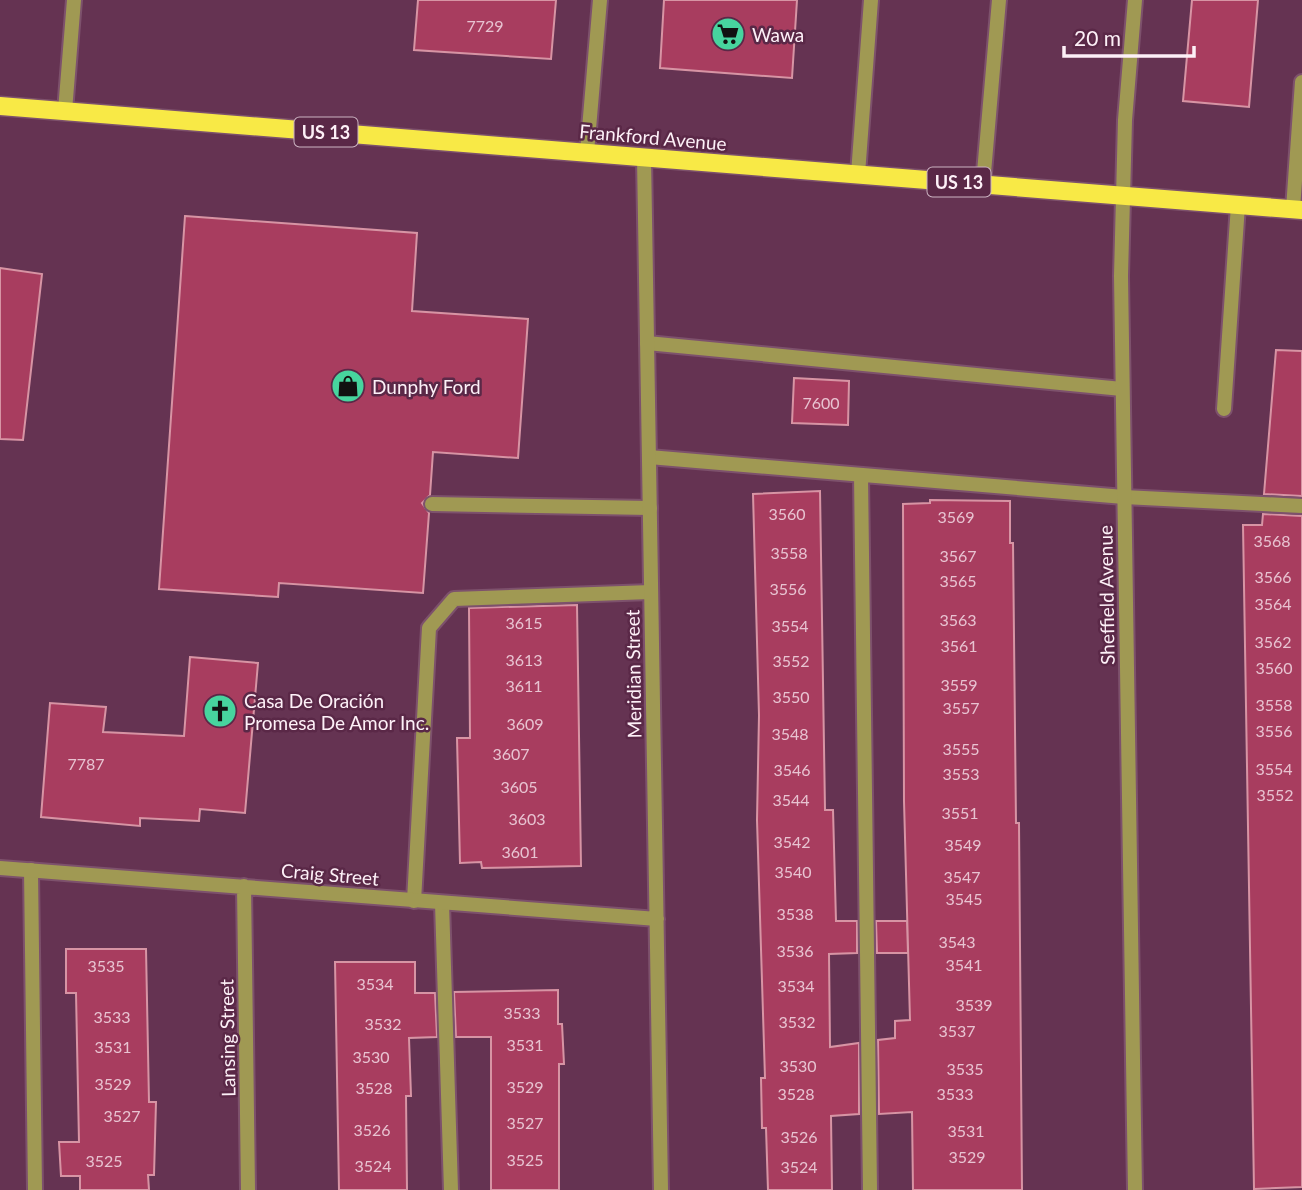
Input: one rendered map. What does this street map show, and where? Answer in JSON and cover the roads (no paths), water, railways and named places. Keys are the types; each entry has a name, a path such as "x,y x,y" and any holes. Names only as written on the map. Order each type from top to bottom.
{"main road":[{"name":"Frankford Avenue","path":"0,106 1298,209"}],"street":[{"path":"65,111 75,0"},
{"path":"587,152 600,0"},
{"path":"858,174 872,0"},
{"path":"983,184 999,0"},
{"name":"Sheffield Avenue","path":"1135,0 1122,195 1122,389 1135,1190"},
{"path":"1298,209 1302,82"},
{"name":"Meridian Street","path":"644,157 661,1190"},
{"path":"1224,409 1238,205"},
{"path":"647,343 1122,389"},
{"path":"649,457 1124,496 1302,506"},
{"path":"861,475 870,1190"},
{"path":"432,504 650,508"},
{"path":"414,901 429,628 454,599 651,592"},
{"name":"Craig Street","path":"0,868 657,919"},
{"path":"31,870 35,1190"},
{"name":"Lansing Street","path":"244,887 248,1190"},
{"path":"442,903 451,1190"}],"place":[{"name":"Wawa","path":"728,34"},
{"name":"Dunphy Ford","path":"348,386"},
{"name":"Casa De Oración Promesa De Amor Inc.","path":"220,711"}]}
